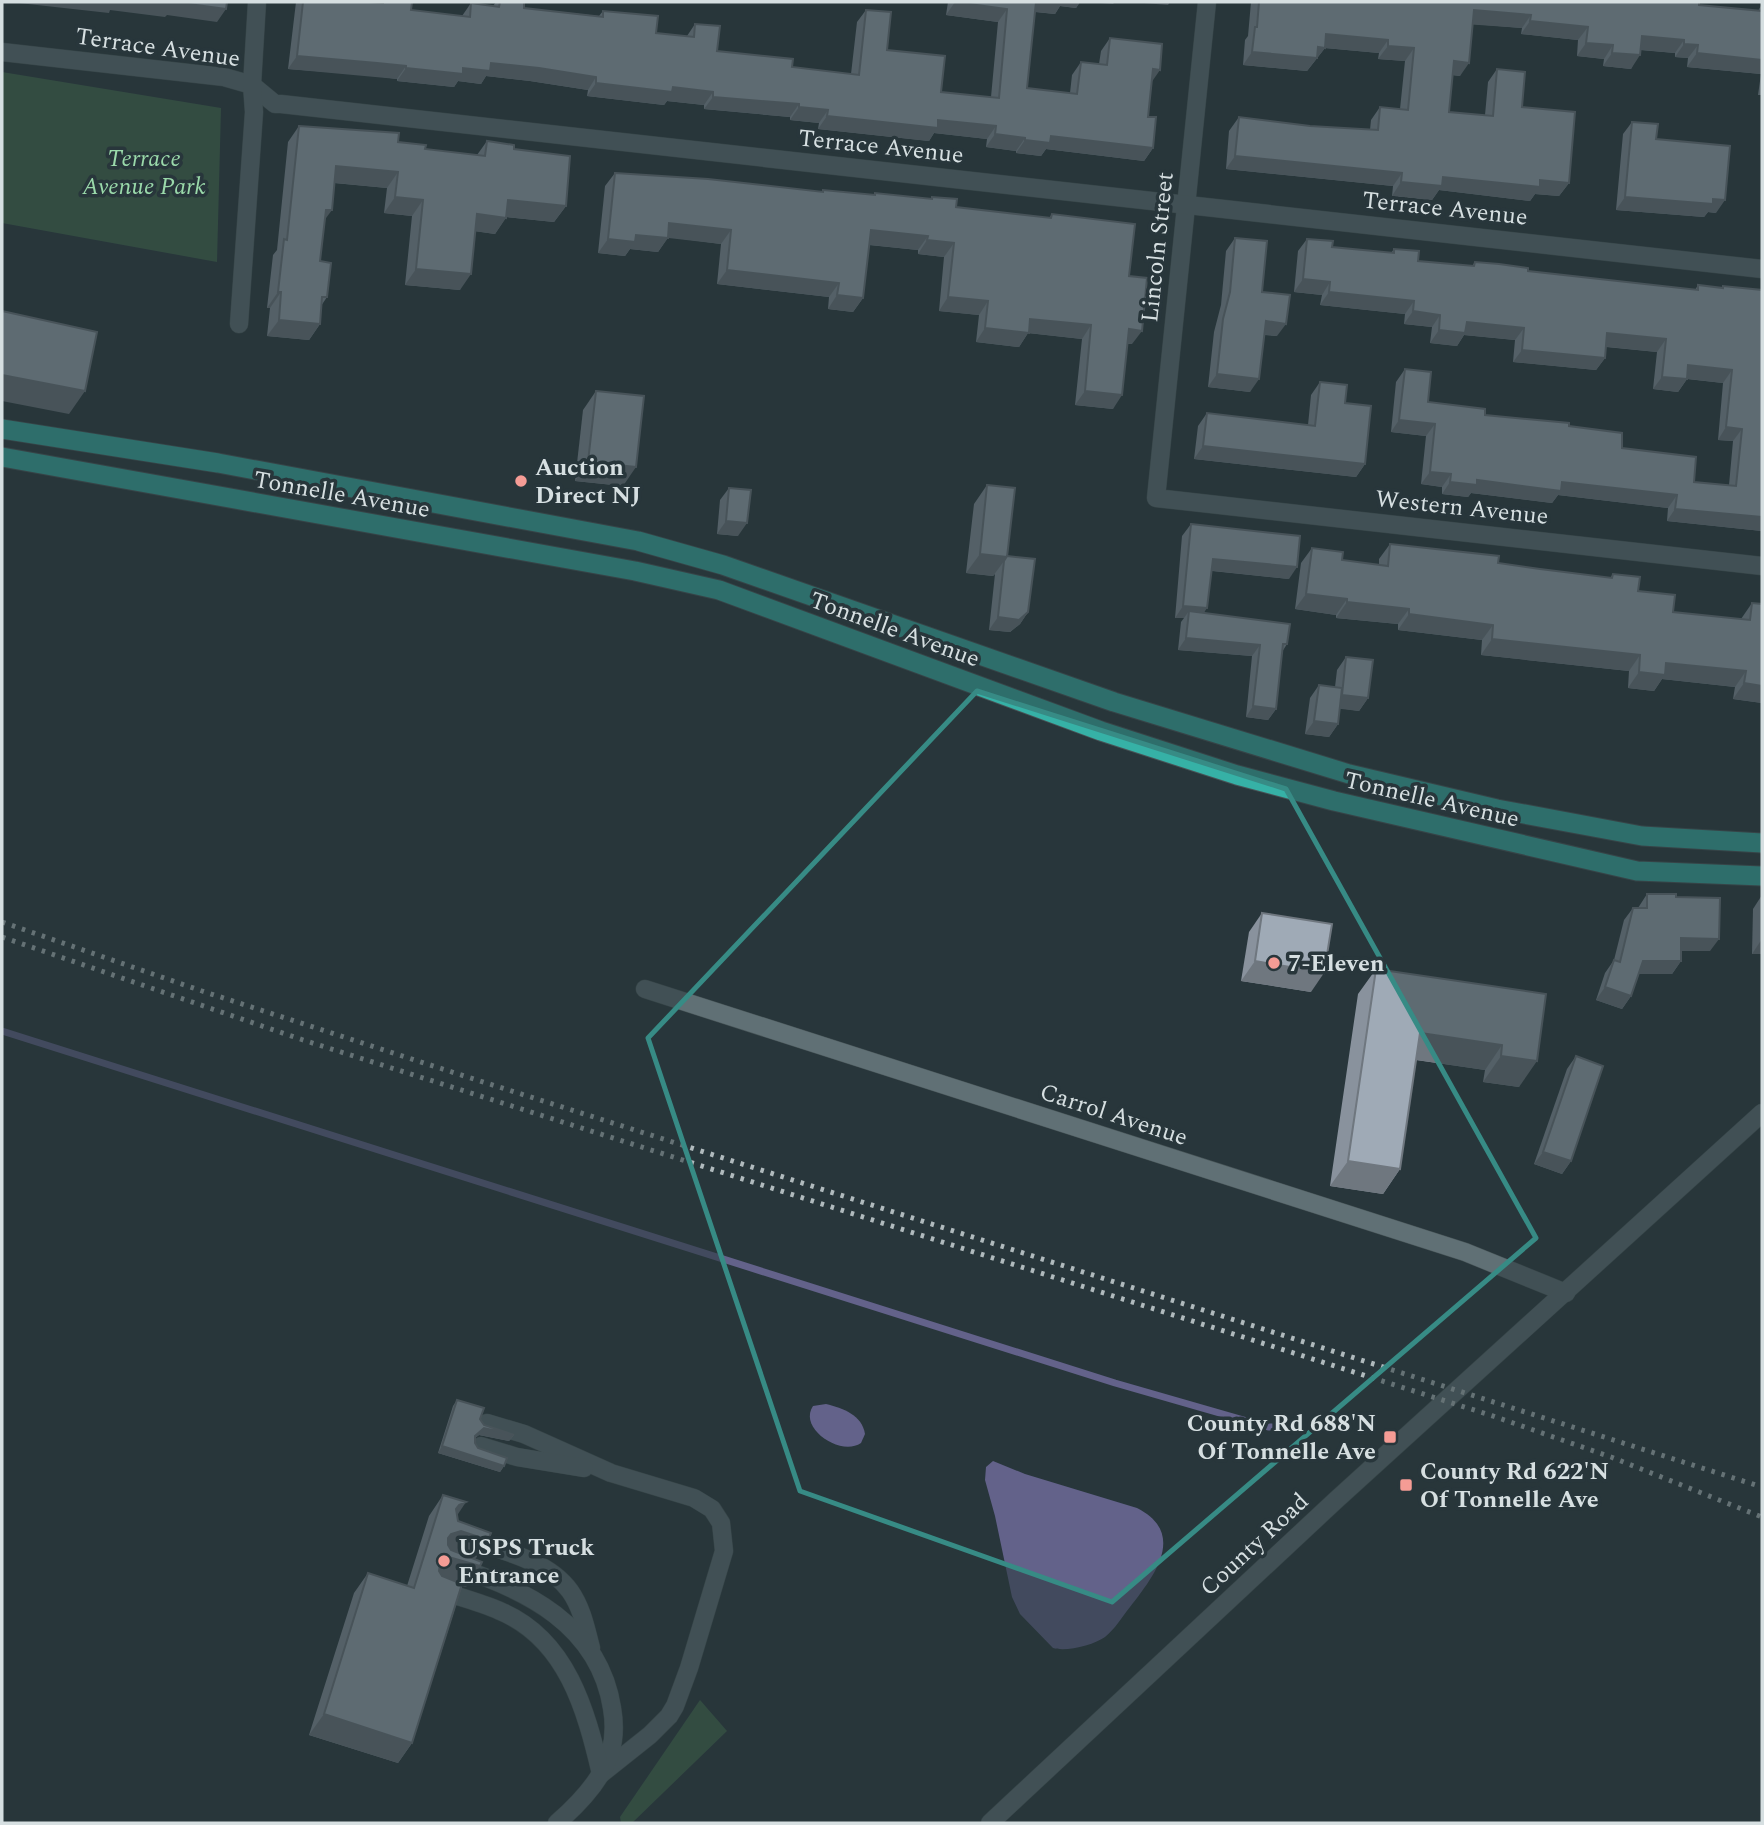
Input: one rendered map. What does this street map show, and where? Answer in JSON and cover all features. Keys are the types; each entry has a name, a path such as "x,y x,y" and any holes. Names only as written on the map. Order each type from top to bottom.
{"highway":[{"name":"Tonnelle Avenue","path":"2,429 218,463 638,541 723,565 1114,702 1349,774 1497,809 1642,836 1762,843"},
{"name":"Tonnelle Avenue","path":"2,457 635,571 719,590 1101,731 1237,775 1334,801 1637,871 1762,876"}],"street":[{"path":"239,324 254,112 252,85 257,2"},
{"name":"Lincoln Street","path":"1156,498 1208,2"},
{"name":"Terrace Avenue","path":"2,52 224,76 252,85 275,103 281,104 1762,269"},
{"name":"Western Avenue","path":"1156,498 1762,566"},
{"name":"Carrol Avenue","path":"645,989 1465,1252 1566,1293"},
{"name":"County Road","path":"990,1823 1335,1501 1762,1113"},
{"name":"County Road","path":"1709,1162 1762,1128"},
{"path":"487,1423 524,1434 611,1473 704,1503 718,1515 724,1533 724,1551 689,1668 669,1716 650,1735 601,1774 580,1801 557,1823"},
{"path":"481,1446 517,1457 611,1473"},
{"path":"452,1534 530,1561 562,1581 578,1604 592,1651 603,1674 614,1722 613,1742 601,1774"},
{"path":"444,1563 497,1582 535,1600 566,1624 592,1651"},
{"path":"436,1590 511,1616 538,1635 552,1649 579,1695 591,1729 601,1774"}],"highlighted area":[{"path":"977,691 1286,789 1536,1238 1112,1602 800,1491 648,1038"}],"green space":[{"name":"Terrace Avenue Park","path":"2,72 221,108 217,262 2,223"},
{"path":"700,1700 727,1731 632,1823 621,1823 620,1817"}],"water":[{"path":"826,1404 856,1417 865,1434 861,1443 843,1446 824,1438 816,1431 810,1414 813,1406"},
{"path":"993,1461 1025,1474 1137,1508 1152,1518 1161,1530 1163,1543 1156,1569 1105,1637 1080,1647 1053,1648 1020,1614 1012,1597 985,1480 986,1467"}],"building":[{"path":"174,2 227,2 226,9"},
{"path":"303,2 412,2 411,10 470,17 471,3 499,7 500,2 524,2 524,8 603,17 603,11 658,16 656,33 694,37 695,24 720,26 717,51 793,59 792,67 859,75 866,10 891,12 887,50 945,56 941,92 999,98 1007,9 955,2 1036,2 1027,88 1077,94 1081,62 1107,65 1110,38 1162,44 1160,70 1153,69 1148,117 1156,117 1153,148 1051,136 1050,143 1025,140 995,134 996,126 938,120 938,128 827,116 828,110 799,107 799,104 713,97 713,92 673,87 672,92 596,83 596,77 539,68 491,63 490,71 463,68 463,74 297,56"},
{"path":"1259,2 1699,2 1699,5 1762,11 1762,60 1697,53 1698,45 1684,44 1684,40 1642,36 1640,55 1612,53 1613,45 1586,43 1588,27 1530,21 1531,15 1474,10 1469,63 1454,61 1449,112 1493,116 1497,69 1525,72 1522,107 1575,112 1569,183 1540,180 1540,187 1443,177 1442,186 1401,182 1402,173 1235,156 1239,117 1310,126 1378,130 1380,107 1408,110 1414,48 1388,46 1388,40 1326,34 1325,48 1318,47 1317,58 1252,52"},
{"path":"1632,122 1658,124 1656,139 1730,146 1725,200 1713,199 1713,204 1625,197"},
{"path":"299,126 399,133 398,142 426,145 425,149 485,156 487,141 514,145 514,149 570,156 566,206 508,200 506,218 477,214 471,274 416,269 423,200 395,197 398,172 336,166 332,210 326,210 320,261 331,263 327,297 322,297 320,324 279,320 281,292 278,292 284,239 287,240"},
{"path":"615,173 708,179 823,192 957,199 956,207 1051,218 1052,214 1135,224 1129,276 1147,278 1142,331 1129,329 1122,395 1085,391 1091,325 1030,319 1029,333 985,328 988,301 948,297 954,243 927,240 928,236 871,230 863,298 837,295 839,283 727,270 731,230 669,223 668,238 636,235 635,242 608,239"},
{"path":"1235,238 1267,241 1262,292 1290,295 1286,324 1266,321 1259,379 1217,374 1223,319 1230,292"},
{"path":"1307,239 1333,241 1332,247 1394,253 1394,249 1419,251 1418,261 1474,266 1475,262 1499,264 1528,268 1528,271 1698,290 1698,285 1762,290 1762,517 1675,509 1677,495 1562,482 1561,491 1477,480 1477,485 1450,482 1451,474 1430,472 1435,424 1399,420 1405,369 1431,372 1428,402 1485,409 1485,415 1569,423 1569,426 1622,433 1622,448 1696,457 1694,482 1736,486 1742,429 1726,427 1732,370 1688,365 1687,379 1662,377 1666,339 1607,333 1605,358 1522,350 1524,328 1467,322 1465,333 1439,330 1440,315 1413,311 1414,301 1329,292 1330,282 1303,279"},
{"path":"2,311 97,332 85,391 2,375"},
{"path":"1320,382 1347,385 1345,403 1371,406 1365,464 1203,446 1207,413 1315,426"},
{"path":"596,391 644,396 636,467 588,462"},
{"path":"987,485 1015,488 1007,557 980,554"},
{"path":"729,488 751,490 747,523 726,521"},
{"path":"1191,524 1300,536 1297,567 1213,559 1207,608 1183,606"},
{"path":"1390,544 1499,556 1498,563 1540,569 1612,578 1613,574 1640,577 1638,591 1675,595 1673,612 1750,620 1752,603 1762,604 1762,686 1744,683 1746,671 1666,663 1665,675 1639,672 1640,655 1492,639 1493,625 1409,614 1409,609 1306,594 1312,548 1343,552 1342,560 1388,566"},
{"path":"1007,556 1035,559 1028,612 1019,620 998,617 1004,561"},
{"path":"1189,611 1290,624 1287,644 1283,644 1276,709 1253,706 1260,645 1186,638"},
{"path":"1346,657 1373,660 1368,698 1342,695"},
{"path":"1319,685 1342,688 1338,724 1314,721"},
{"path":"1647,894 1720,898 1719,939 1681,938 1681,961 1643,961 1631,996 1605,987 1614,960 1620,962 1633,908 1647,908"},
{"path":"1262,913 1332,924 1324,973 1255,961"},
{"path":"1376,969 1546,994 1537,1061 1501,1056 1502,1045 1420,1033 1400,1169 1348,1161"},
{"path":"1576,1056 1603,1066 1571,1161 1543,1152"},
{"path":"457,1400 484,1408 480,1419 484,1425 514,1435 484,1428 475,1436 478,1448 507,1458 504,1466 442,1446"},
{"path":"443,1495 466,1502 456,1509 458,1521 491,1533 488,1540 461,1531 448,1538 451,1550 482,1562 480,1566 449,1557 440,1564 439,1571 442,1576 462,1584 412,1743 324,1714 368,1573 414,1588"}],"waterway":[{"path":"2,1031 1115,1383 1268,1427 1280,1427"}],"railway":[{"path":"2,922 202,991 458,1074 1762,1487"},
{"path":"2,937 303,1040 1493,1416 1611,1457 1762,1517"}],"place":[{"name":"Auction Direct NJ","path":"521,481"},
{"name":"7-Eleven","path":"1274,963"},
{"name":"County Rd 688'N Of Tonnelle Ave","path":"1390,1437"},
{"name":"County Rd 622'N Of Tonnelle Ave","path":"1406,1485"},
{"name":"USPS Truck Entrance","path":"444,1561"}]}
